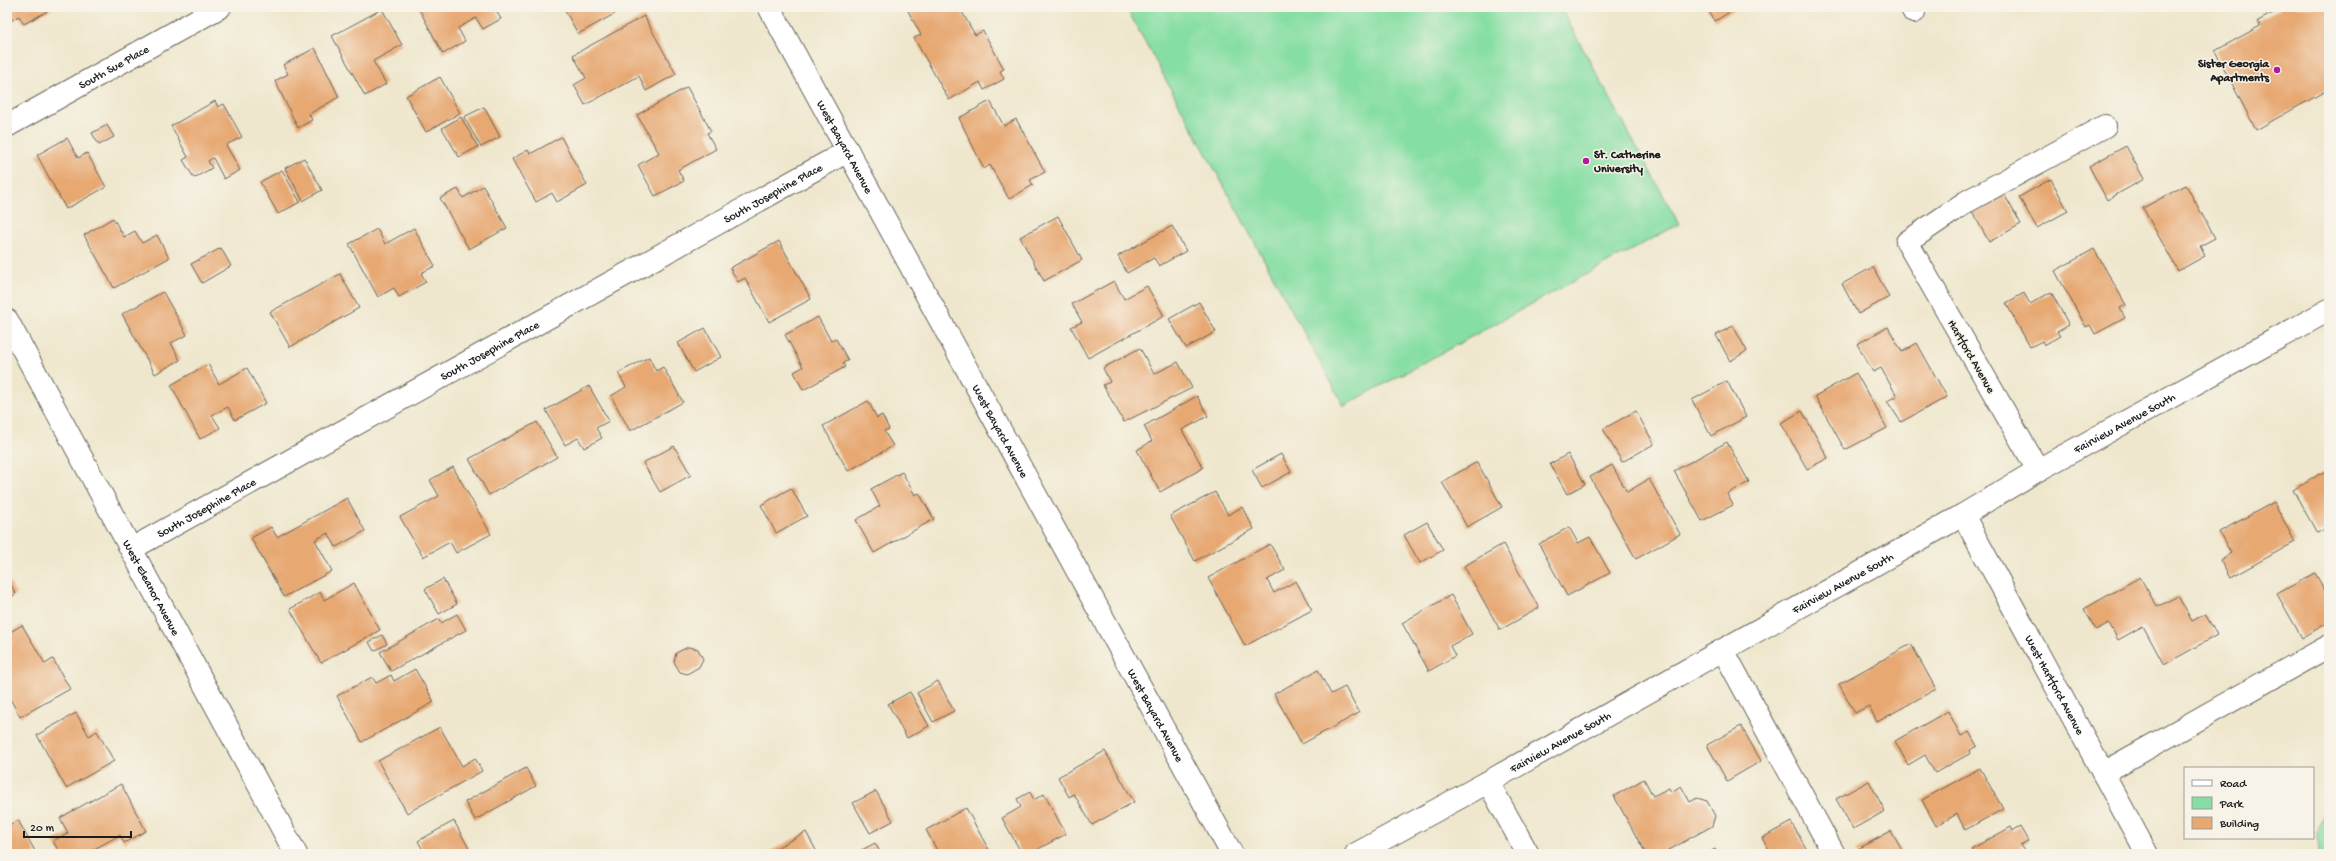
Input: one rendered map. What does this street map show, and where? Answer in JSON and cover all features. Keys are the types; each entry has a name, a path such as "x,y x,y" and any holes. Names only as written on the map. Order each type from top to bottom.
{"street":[{"name":"South Sue Place","path":"7,126 220,7"},
{"name":"West Bayard Avenue","path":"769,7 1232,854"},
{"name":"Hartford Avenue","path":"2038,470 1907,242 1966,202 2105,126"},
{"name":"South Josephine Place","path":"131,549 848,151"},
{"name":"Fairview Avenue South","path":"1356,854 1488,782 1963,515 2038,470 2329,310"},
{"name":"West Eleanor Avenue","path":"7,320 296,854"},
{"name":"West Hartford Avenue","path":"1963,515 2148,854"},
{"path":"2103,773 2329,646"},
{"path":"1722,650 1834,854"},
{"path":"1488,782 1528,854"}],"green space":[{"path":"1126,7 1560,7 1679,224 1344,406"},
{"path":"2329,794 2329,854 2319,854 2318,832"}],"building":[{"path":"7,7 55,7 24,24 19,16 7,23"},
{"path":"423,7 494,7 501,19 483,29 476,18 458,28 465,41 443,54 419,9"},
{"path":"563,7 627,7 578,34"},
{"path":"910,7 971,7 962,12 975,35 983,31 1004,69 1000,71 1004,79 984,90 980,82 949,100 914,38 921,35 907,9"},
{"path":"1706,7 1738,7 1715,21"},
{"name":"Sister Georgia Apartments","path":"2284,7 2329,7 2329,89 2256,130 2215,51 2260,26 2258,21"},
{"path":"382,9 402,45 373,61 386,84 365,96 332,36"},
{"path":"644,16 676,74 646,91 639,76 585,105 574,85 586,78 573,55"},
{"path":"315,48 339,97 309,114 312,120 298,128 275,81 288,74 283,65"},
{"path":"440,77 460,113 426,132 406,96"},
{"path":"687,87 711,131 707,133 716,149 678,170 684,181 655,196 638,165 659,153 637,115"},
{"path":"215,101 218,107 224,104 242,137 226,145 240,170 224,179 213,158 208,161 212,168 194,178 183,160 188,157 171,126"},
{"path":"990,101 1004,126 1016,119 1045,172 1030,180 1033,185 1009,199 990,165 984,169 959,118"},
{"path":"484,107 500,137 481,147 464,117"},
{"path":"461,117 478,147 459,157 442,128"},
{"path":"107,125 114,137 99,145 92,133"},
{"path":"561,137 587,185 557,202 552,193 536,202 512,159 528,150 530,154"},
{"path":"67,138 78,158 87,153 106,187 66,209 37,155"},
{"path":"2126,146 2144,179 2107,200 2089,166"},
{"path":"304,158 322,190 303,201 285,168"},
{"path":"282,170 300,202 278,214 260,182"},
{"path":"2051,179 2068,211 2037,228 2019,197"},
{"path":"2186,185 2215,238 2200,246 2205,256 2178,271 2143,208"},
{"path":"483,186 507,228 469,249 440,198 458,189 463,198"},
{"path":"2004,194 2021,224 1989,242 1972,211"},
{"path":"1058,216 1082,260 1044,281 1020,237"},
{"path":"113,218 124,237 135,231 142,243 157,235 169,258 114,288 84,235"},
{"path":"1172,226 1186,251 1159,266 1154,258 1127,273 1118,256"},
{"path":"414,228 435,266 421,273 426,282 399,297 394,288 378,297 349,244 377,229 385,244"},
{"path":"779,241 811,299 769,322 745,278 738,282 730,268"},
{"path":"221,248 231,266 202,283 191,264"},
{"path":"2094,249 2126,305 2120,308 2125,318 2095,334 2090,325 2086,327 2055,271"},
{"path":"1873,267 1889,297 1858,314 1842,284"},
{"path":"340,274 359,308 290,347 270,312"},
{"path":"1114,281 1124,299 1147,286 1164,316 1088,358 1071,327 1082,322 1072,304"},
{"path":"163,292 187,335 171,343 180,360 155,374 122,314"},
{"path":"2051,292 2069,325 2057,332 2060,336 2044,345 2042,341 2030,347 2006,303 2024,293 2030,304"},
{"path":"1199,302 1216,332 1186,348 1169,319"},
{"path":"818,317 831,341 836,339 848,360 843,363 845,367 803,390 794,372 803,367 785,335"},
{"path":"1733,326 1747,351 1730,361 1716,335"},
{"path":"1888,327 1902,352 1917,343 1947,397 1901,422 1887,401 1897,396 1881,368 1873,372 1857,344"},
{"path":"705,328 721,357 694,372 678,343"},
{"path":"1140,348 1154,374 1178,362 1192,388 1124,422 1103,385 1110,382 1103,368"},
{"path":"649,357 656,371 663,367 683,402 630,431 611,396 626,387 618,373"},
{"path":"208,364 219,384 247,368 266,403 235,420 228,407 212,415 220,428 200,439 171,385"},
{"path":"1856,373 1887,428 1845,450 1815,396"},
{"path":"1727,381 1746,417 1711,436 1692,400"},
{"path":"589,386 609,421 596,428 602,438 584,448 578,438 565,445 546,410"},
{"path":"1197,396 1208,416 1182,430 1203,468 1160,492 1137,450 1152,441 1144,426"},
{"path":"868,401 877,418 882,415 889,429 884,431 893,446 848,471 823,426"},
{"path":"1636,411 1654,444 1622,462 1603,429"},
{"path":"1802,411 1828,458 1807,469 1781,423"},
{"path":"537,422 557,457 489,495 469,459"},
{"path":"1727,442 1749,482 1727,494 1733,505 1702,521 1674,471"},
{"path":"674,446 691,475 660,492 643,463"},
{"path":"1281,454 1291,472 1262,488 1252,470"},
{"path":"1568,454 1585,484 1567,494 1550,464"},
{"path":"1477,462 1502,507 1467,527 1442,482"},
{"path":"1612,465 1627,492 1649,479 1680,534 1636,559 1590,477"},
{"path":"453,467 491,534 456,553 450,542 423,557 400,517 439,496 430,480"},
{"path":"2329,469 2329,527 2317,533 2293,490"},
{"path":"902,472 915,495 919,493 934,519 874,553 856,520 880,506 871,489"},
{"path":"791,488 807,516 776,533 761,505"},
{"path":"1215,492 1228,515 1242,507 1254,529 1195,561 1170,516"},
{"path":"347,498 365,531 336,547 328,533 315,540 332,571 284,597 251,538 271,527 277,537"},
{"path":"2274,502 2295,542 2230,578 2220,560 2231,553 2219,532"},
{"path":"1427,522 1443,550 1420,563 1404,535"},
{"path":"1569,527 1578,543 1590,537 1610,573 1567,596 1539,544"},
{"path":"1270,544 1285,570 1267,580 1274,593 1296,581 1312,610 1245,646 1208,578"},
{"path":"1503,544 1539,608 1500,630 1464,566"},
{"path":"2315,573 2329,598 2329,622 2302,638 2277,594"},
{"path":"7,577 16,594 7,599"},
{"path":"2140,577 2157,607 2178,596 2192,621 2205,614 2217,635 2164,665 2143,626 2118,640 2109,623 2096,630 2084,609"},
{"path":"443,579 457,604 439,614 425,589"},
{"path":"354,583 380,630 321,663 290,609 320,592 324,600"},
{"path":"1451,595 1472,634 1450,646 1455,656 1429,671 1402,623"},
{"path":"457,614 466,630 391,671 380,652 439,619 441,623"},
{"path":"22,625 45,664 53,659 70,689 20,717 7,693 7,647 12,645 7,634"},
{"path":"382,635 387,644 374,651 369,642"},
{"path":"1911,644 1936,689 1877,722 1869,706 1855,713 1839,684"},
{"path":"688,647 698,649 703,659 699,667 687,674 680,672 674,662 676,653"},
{"path":"415,669 434,702 362,742 337,696 372,677 376,683 391,675 394,681"},
{"path":"1318,670 1331,694 1345,687 1359,713 1302,744 1274,694"},
{"path":"938,681 954,711 933,722 917,693"},
{"path":"910,692 929,726 907,738 888,704"},
{"path":"1948,711 1961,736 1969,732 1977,746 1970,750 1971,753 1935,773 1925,755 1908,765 1895,741"},
{"path":"76,713 89,736 97,731 114,761 66,788 37,735"},
{"path":"1741,726 1761,761 1727,781 1707,745"},
{"path":"440,727 462,766 475,758 482,771 407,813 378,761"},
{"path":"1105,751 1134,802 1092,825 1074,794 1069,797 1058,777"},
{"path":"526,768 536,786 475,820 465,802"},
{"path":"1980,768 2003,809 1965,830 1957,814 1936,826 1922,800"},
{"path":"1644,779 1653,796 1669,788 1671,792 1681,786 1690,802 1697,798 1707,801 1715,816 1712,826 1662,854 1646,854 1614,796"},
{"path":"1869,781 1885,811 1853,829 1836,799"},
{"path":"121,784 146,831 124,843 120,835 85,854 60,854 53,841 68,833 60,818"},
{"path":"876,791 893,821 870,833 853,803"},
{"path":"1030,792 1034,800 1044,794 1066,834 1029,854 1022,854 1002,818 1021,807 1017,799"},
{"path":"966,808 991,854 939,854 926,830"},
{"path":"18,820 36,853 7,854 7,826"},
{"path":"454,821 472,854 425,854 418,841"},
{"path":"1791,822 1807,850 1800,854 1771,854 1762,838"},
{"path":"2011,827 2013,831 2020,827 2028,841 2020,845 2026,854 1974,854 1971,849"},
{"path":"1891,831 1904,854 1858,854 1856,850"},
{"path":"806,832 818,854 770,854 769,852"},
{"path":"875,843 881,854 854,854"},
{"path":"1715,849 1718,854 1706,854"}],"place":[{"name":"Sister Georgia Apartments","path":"2277,70"},
{"name":"St. Catherine University","path":"1586,161"}]}
